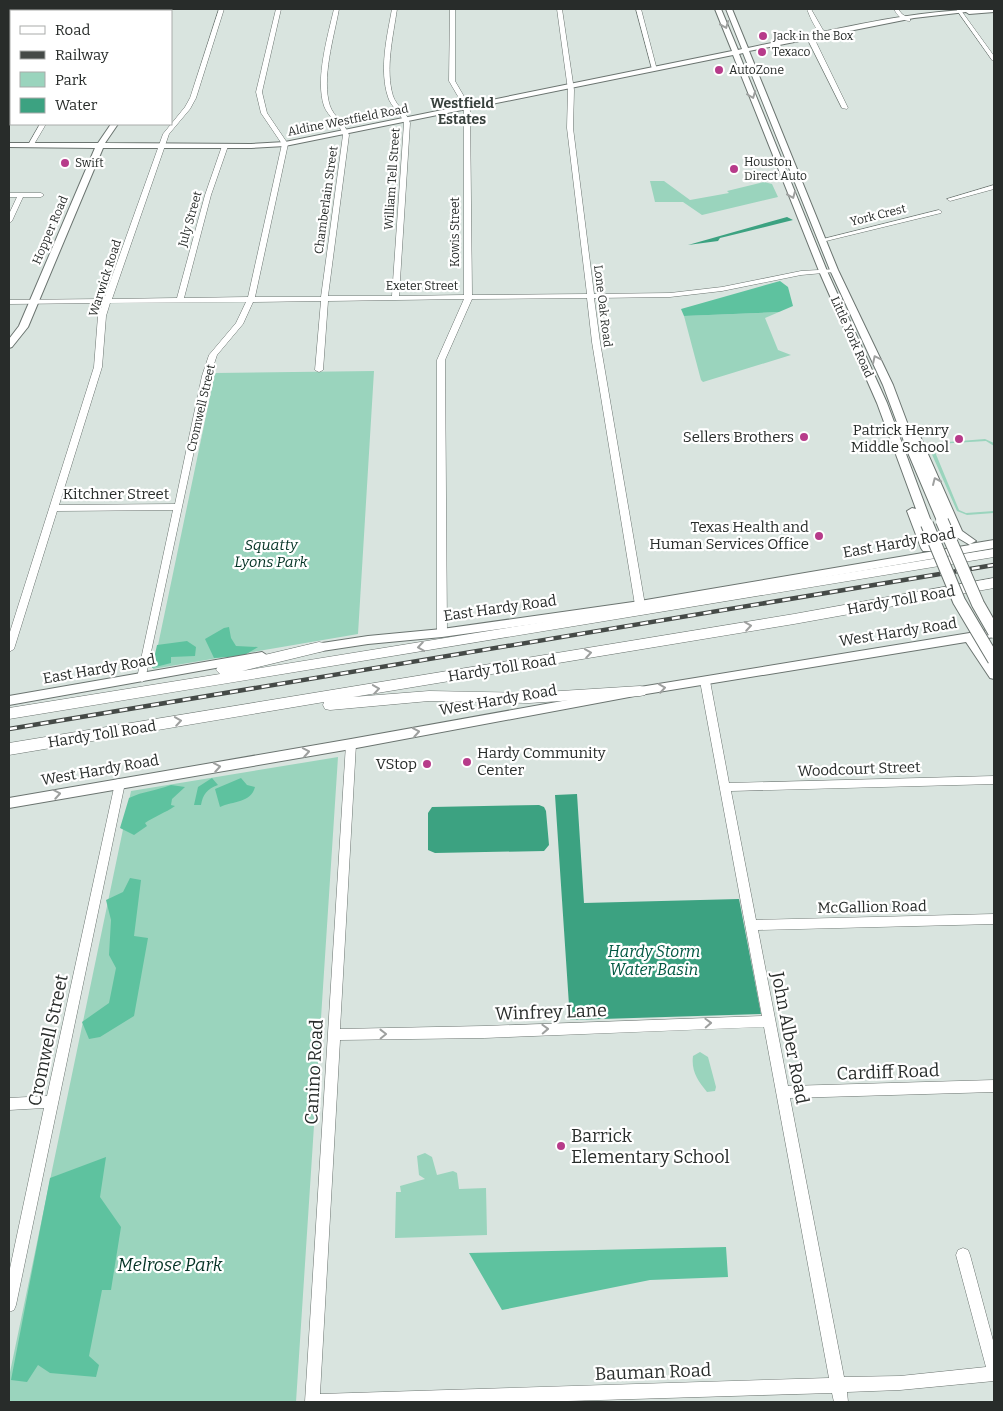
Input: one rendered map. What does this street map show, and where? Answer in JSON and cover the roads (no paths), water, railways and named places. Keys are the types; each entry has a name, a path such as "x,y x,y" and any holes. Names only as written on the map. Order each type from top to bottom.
{"highway":[{"name":"Hardy Toll Road","path":"9,714 994,553"},
{"name":"Hardy Toll Road","path":"9,749 994,584"},
{"path":"9,710 140,684 221,671 319,647"},
{"path":"259,708 324,706 420,697 529,698 640,691"}],"main road":[{"name":"Little York Road","path":"718,9 840,313 879,398 932,550 959,600 975,639 990,661 994,675"},
{"name":"Little York Road","path":"729,9 834,270 893,398 942,522 978,604 994,632"},
{"name":"Aldine Westfield Road","path":"9,145 224,146 285,144 906,19 977,10 992,10"},
{"name":"Aldine Westfield Road","path":"745,51 810,38"},
{"path":"742,42 750,46 764,46"},
{"path":"712,58 731,59 740,65"},
{"name":"Hopper Road","path":"9,344 23,327 100,145 113,125"},
{"path":"773,150 785,149"},
{"path":"840,313 854,312"},
{"path":"879,398 893,398 907,417 957,533 970,541"},
{"path":"923,527 926,534 940,535 950,533 954,526"},
{"path":"640,605 736,581 932,550 994,537"},
{"name":"East Hardy Road","path":"9,701 319,647 442,633 640,605 861,566 932,550 955,550 994,544"},
{"name":"West Hardy Road","path":"9,803 351,744 640,691 898,648 975,639 994,632"},
{"path":"791,666 841,664 975,639 994,639"},
{"path":"990,661 986,652 994,648"}],"street":[{"name":"Warwick Road","path":"9,649 98,367 102,316 166,134 188,108 193,98 221,9"},
{"path":"278,9 259,92 264,113 285,144"},
{"name":"Chamberlain Street","path":"319,370 324,299 345,132 328,107 324,85 336,9"},
{"name":"William Tell Street","path":"394,9 387,83 391,100 407,120 395,298"},
{"name":"Kowis Street","path":"442,633 441,360 468,297 467,107 452,81 452,9"},
{"name":"Lone Oak Road","path":"559,9 571,86 570,128 603,387 640,605"},
{"path":"638,9 655,69"},
{"path":"809,9 821,31 826,35"},
{"path":"896,9 906,19"},
{"path":"959,12 994,59"},
{"path":"810,38 845,108"},
{"path":"32,145 42,125"},
{"name":"Cromwell Street","path":"142,678 206,376 214,354 239,324 251,300 285,144"},
{"name":"July Street","path":"180,300 208,195 224,146"},
{"path":"950,199 994,187"},
{"path":"9,195 41,195"},
{"path":"9,221 21,195"},
{"name":"York Crest","path":"822,240 939,212"},
{"name":"Exeter Street","path":"9,302 670,295 705,292 793,274 834,270"},
{"name":"Kitchner Street","path":"53,508 179,507"},
{"name":"John Alber Road","path":"705,681 841,1402"},
{"name":"Canino Road","path":"312,1402 351,744"},
{"name":"Woodcourt Street","path":"725,787 994,780"},
{"name":"Cromwell Street","path":"9,1305 120,783"},
{"name":"McGallion Road","path":"750,925 994,919"},
{"name":"Winfrey Lane","path":"334,1035 484,1032 768,1021"},
{"name":"Cardiff Road","path":"782,1092 994,1086"},
{"path":"9,1104 52,1102"},
{"path":"963,1255 994,1370"},
{"name":"Bauman Road","path":"312,1402 900,1383 994,1374"}],"water":[{"path":"787,217 793,220 720,238 718,241 688,245"},
{"name":"Hardy Storm Water Basin","path":"577,794 584,903 739,899 761,1014 570,1020 555,795"},
{"path":"539,805 544,807 546,811 549,845 544,851 435,853 428,850 428,813 432,807"}],"railway":[{"path":"9,729 994,565"}],"place":[{"name":"Jack in the Box","path":"763,36"},
{"name":"Texaco","path":"762,52"},
{"name":"AutoZone","path":"719,70"},
{"name":"Swift","path":"65,163"},
{"name":"Houston Direct Auto","path":"734,169"},
{"name":"Sellers Brothers","path":"804,437"},
{"name":"Patrick Henry Middle School","path":"959,439"},
{"name":"Texas Health and Human Services Office","path":"819,536"},
{"name":"Hardy Community Center","path":"467,762"},
{"name":"VStop","path":"427,764"},
{"name":"Barrick Elementary School","path":"561,1146"}],"district":[{"name":"Westfield Estates","path":"462,112"}],"park label":[{"name":"Squatty Lyons Park","path":"271,554"},
{"name":"Melrose Park","path":"170,1265"}]}
